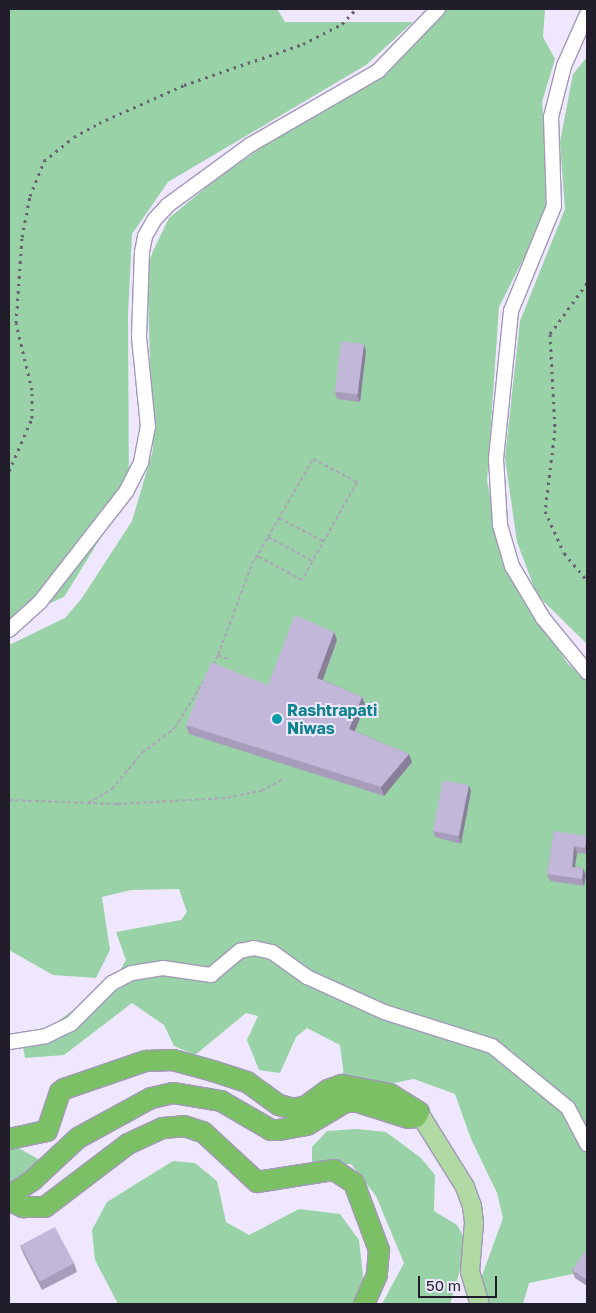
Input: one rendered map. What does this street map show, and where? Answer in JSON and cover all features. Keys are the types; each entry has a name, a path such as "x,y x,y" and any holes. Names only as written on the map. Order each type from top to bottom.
{"highway":[{"path":"9,1139 47,1130 60,1092 64,1089 146,1061 174,1060 247,1082 279,1105 294,1109 306,1106 328,1090 342,1085 390,1094 412,1105 419,1114 408,1118 358,1102 346,1102 307,1124 280,1130 266,1127 221,1101 173,1093 151,1098 78,1138 33,1180 9,1196"},
{"path":"9,1200 22,1207 45,1207 128,1144 163,1128 177,1127 203,1132 257,1182 334,1170 354,1183 379,1250 376,1275 364,1304"}],"main road":[{"path":"419,1114 465,1187 472,1206 474,1223 470,1272 480,1304"}],"street":[{"path":"9,630 40,602 126,492 141,462 148,427 139,337 142,252 145,236 155,219 168,205 250,145 378,71 438,9"},
{"path":"587,14 564,66 551,117 554,206 511,311 496,459 500,525 512,566 544,618 587,672"},
{"path":"9,1042 46,1036 71,1024 112,984 132,973 163,968 211,975 240,950 254,948 272,952 307,977 384,1012 492,1046 568,1108 587,1144"}],"path":[{"path":"209,671 218,655 257,556 313,459 357,482 302,580 257,556"},
{"path":"279,518 324,541"},
{"path":"268,537 313,561"},
{"path":"218,655 230,660"},
{"path":"88,802 112,789 142,753 175,728 205,679"},
{"path":"9,800 88,802 227,798 261,792 282,780"}],"green space":[{"path":"9,9 277,9 285,22 413,22 366,65 168,182 132,234 128,315 129,492 64,597 9,621"},
{"path":"446,9 545,9 543,37 555,59 542,102 549,188 545,197 546,214 499,307 487,481 508,574 568,664 587,680 587,1271 529,1283 523,1304 491,1304 479,1284 503,1218 497,1193 471,1139 455,1094 414,1079 363,1089 344,1077 340,1045 307,1028 296,1037 280,1073 259,1070 247,1040 258,1016 246,1013 195,1055 174,1046 164,1025 132,1003 64,1055 25,1058 23,1047 115,979 126,960 116,932 181,920 187,912 179,889 131,890 102,897 110,950 96,978 53,975 9,950 9,645 65,618 82,598 132,521 153,450 147,268 153,251 169,218 214,181 430,29"},
{"path":"587,57 587,644 537,595 517,542 505,458 520,321 565,209 560,142 573,74"},
{"path":"356,1129 386,1132 421,1158 435,1175 434,1211 457,1225 468,1244 450,1304 382,1304 404,1263 376,1196 351,1164 312,1165 312,1147 327,1131"},
{"path":"9,1147 17,1147 43,1162 9,1186"},
{"path":"173,1161 195,1163 217,1181 226,1222 249,1235 299,1209 340,1214 359,1240 364,1284 354,1304 118,1304 95,1260 92,1230 107,1202"}],"building":[{"path":"341,341 364,344 358,394 335,392"},
{"name":"Rashtrapati Niwas","path":"295,615 334,632 317,678 362,697 349,729 409,754 381,787 186,725 211,662 268,685"},
{"path":"443,780 469,785 459,836 433,831"},
{"path":"554,831 587,836 585,848 574,846 572,867 583,868 582,879 547,874"},
{"path":"55,1227 74,1263 40,1282 21,1245"},
{"path":"587,1249 587,1280 572,1270"}],"railway":[{"path":"9,471 32,418 32,390 16,323 22,237 30,196 44,161 74,137 99,123 184,85 303,44 342,24 356,9"},
{"path":"587,283 550,334 555,430 545,511 564,553 587,580"}],"place":[{"name":"Rashtrapati Niwas","path":"277,719"}]}
